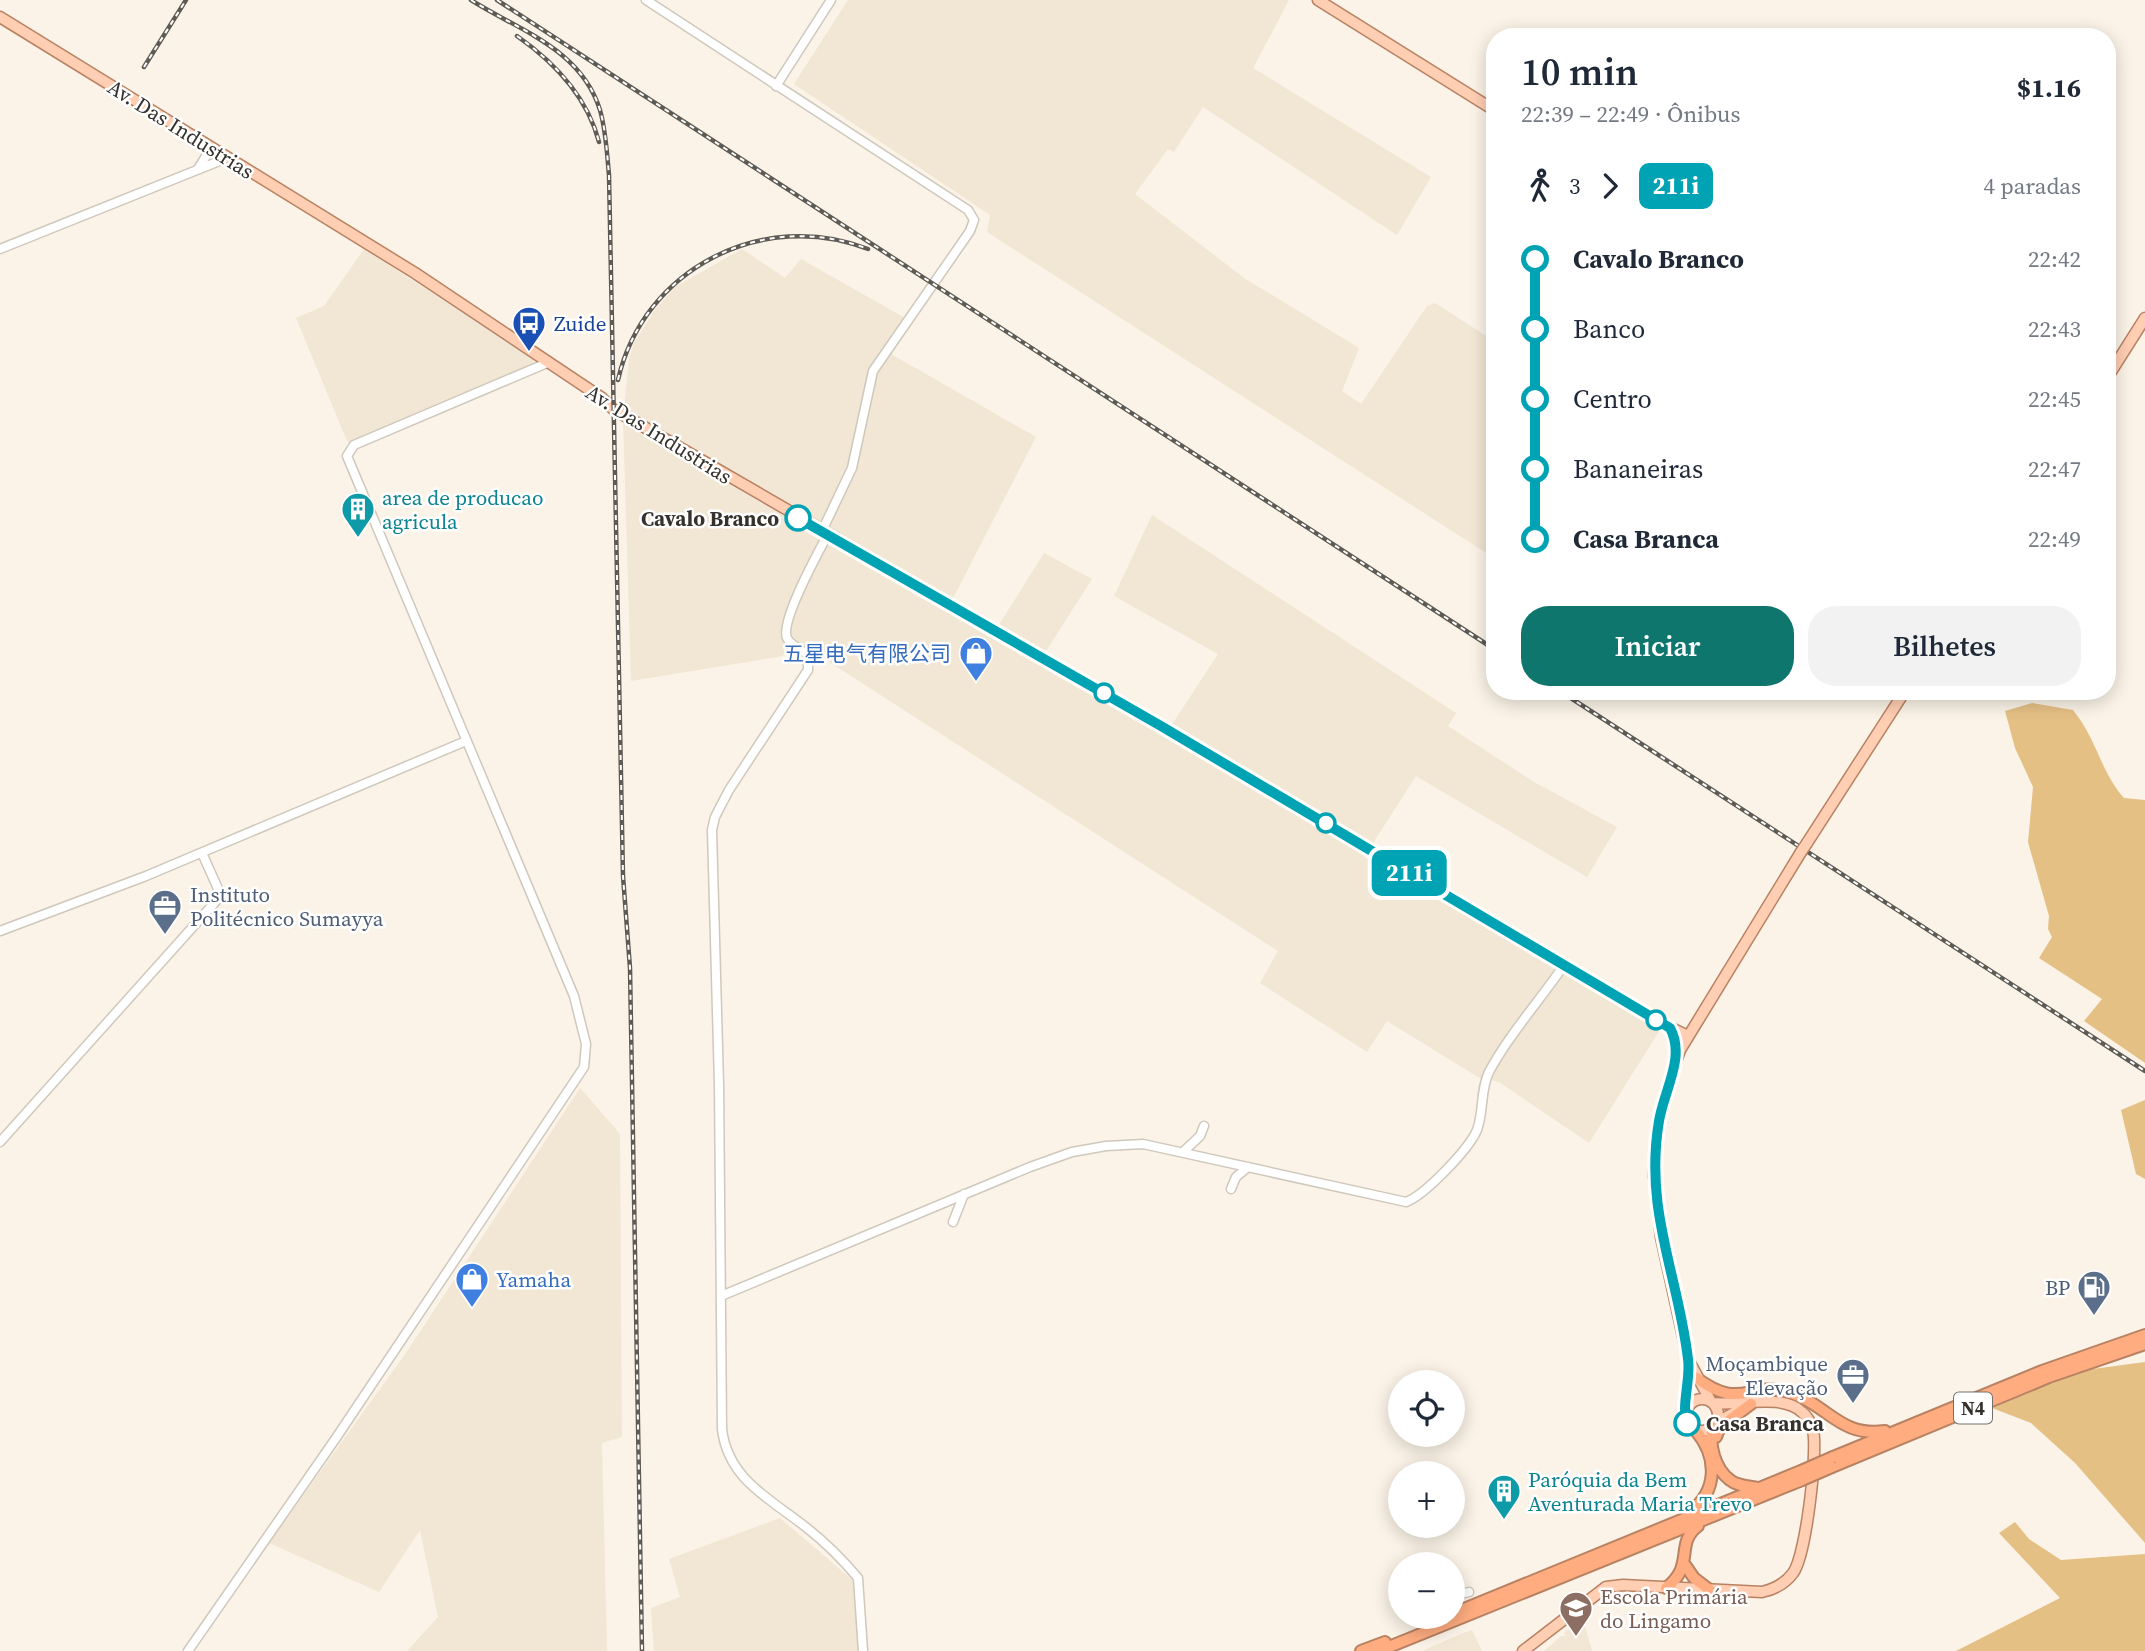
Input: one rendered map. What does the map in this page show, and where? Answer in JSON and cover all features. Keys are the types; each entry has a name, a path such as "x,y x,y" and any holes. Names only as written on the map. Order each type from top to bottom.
{"highway":[{"name":"N4","path":"1832,1462 1898,1430 2042,1371 2145,1335"},
{"name":"N4","path":"1379,1651 1713,1517 1832,1462 2049,1377 2145,1344"},
{"path":"1695,1377 1724,1395 1780,1390 1790,1392 1856,1430 1898,1430"},
{"path":"1751,1404 1720,1427 1714,1441 1714,1455 1730,1480 1760,1488"},
{"path":"1714,1455 1715,1425"},
{"path":"1683,1519 1703,1500 1712,1479 1711,1460 1696,1431"},
{"name":"N4","path":"1465,1609 1760,1488 1802,1475"},
{"path":"1666,1588 1679,1577 1685,1565 1687,1538 1694,1529 1713,1517"},
{"path":"1685,1565 1694,1578 1711,1591"},
{"path":"1361,1651 1415,1629"}],"main road":[{"path":"1318,0 1486,105"},
{"name":"Av. Das Industrias","path":"0,17 415,273 602,398 612,409 1161,726 1657,1021 1688,1036"},
{"path":"2116,364 2145,318"},
{"path":"1715,1425 1718,1410 1695,1377 1688,1359 1659,1227 1654,1176 1660,1111 1677,1057 1688,1036 1899,700"},
{"path":"1677,1057 1676,1040 1671,1028 1699,1019"},
{"path":"1688,1359 1687,1423 1696,1431 1715,1425 1734,1411 1751,1404"},
{"path":"1523,1651 1601,1589 1623,1585 1762,1592 1779,1587 1794,1572 1803,1550 1815,1446 1813,1430 1803,1412 1791,1406 1771,1402 1751,1404 1697,1399 1686,1410"}],"street":[{"path":"646,0 968,211 974,220 970,231 873,371 852,468 802,584 786,632 789,642 808,655 808,670 729,790 715,817 712,830 722,1429 726,1452 747,1482 814,1534 858,1578 863,1651"},
{"path":"776,86 831,0"},
{"path":"198,169 211,148"},
{"path":"0,250 227,158"},
{"path":"188,1651 336,1438 584,1067 586,1044 574,996 348,461 347,452 354,445 547,363"},
{"path":"0,931 202,853 296,810 466,741"},
{"path":"0,1142 217,900 219,891 202,853"},
{"path":"721,1296 964,1194 1072,1152 1127,1144 1183,1152 1406,1202 1415,1199 1442,1174 1477,1130 1482,1091 1490,1070 1564,965"},
{"path":"1183,1152 1200,1136 1203,1126"},
{"path":"1231,1189 1240,1172 1248,1167"},
{"path":"953,1222 964,1194"},
{"path":"1465,1593 1469,1592"}],"shaded area":[{"path":"848,0 1289,0 1253,68 1431,177 1397,235 1203,107 1174,152 1168,149 1135,194 1244,278 1359,348 1342,391 1361,404 1427,306 1435,303 1486,336 1486,553 987,232 990,215 794,84"},
{"path":"364,249 532,357 535,365 353,443 347,441 296,318 324,306"},
{"path":"742,249 785,278 801,259 905,318 889,341 893,346 891,354 1036,437 949,606 994,633 1044,553 1092,579 1041,659 1167,732 1218,654 1114,596 1152,515 1456,713 1448,726 1534,782 1617,827 1587,877 1416,776 1364,857 1661,1028 1589,1143 1499,1082 1478,1077 1387,1021 1367,1052 1260,983 1278,951 792,638 783,656 631,681 623,418 629,359 634,343 654,311 675,287"},
{"path":"2032,703 2073,710 2088,733 2109,777 2124,798 2145,800 2145,1063 2084,1021 2102,999 2039,958 2052,937 2048,929 2049,916 2028,842 2033,787 2015,748 2005,711"},
{"path":"580,1088 620,1134 622,1437 602,1443 607,1651 407,1651 438,1617 420,1530 379,1592 269,1543 408,1350"},
{"path":"2145,1100 2145,1179 2136,1174 2121,1110"},
{"path":"2145,1362 2145,1543 2075,1463 2031,1423 1992,1408 2078,1371"},
{"path":"780,1518 856,1583 858,1651 654,1651 651,1608 680,1597 669,1559"},
{"path":"2015,1522 2029,1539 2061,1560 2145,1554 2145,1651 1956,1651 2060,1598 1999,1533"},
{"name":"Escola Primária do Lingamo","path":"1572,1626 1585,1627 1592,1651 1544,1651 1561,1636 1566,1636 1564,1633"},
{"path":"1472,1630 1482,1651 1422,1651 1461,1634"}],"railway":[{"path":"144,67 186,0"},
{"path":"471,0 547,44 579,71 600,110 607,151 623,876 630,968 642,1651"},
{"path":"497,0 1486,644"},
{"path":"517,36 544,57 578,95 594,125 599,142"},
{"path":"618,380 632,341 653,307 680,279 713,258 749,243 788,237 828,238 868,249"},
{"path":"1574,700 2145,1071"}],"bus line":[{"name":"211i","path":"798,518 1161,726 1670,1028 1676,1040 1677,1057 1660,1111 1654,1176 1657,1218 1688,1359 1689,1384 1685,1414 1687,1423"}],"place":[{"name":"Zuide","path":"529,353"},
{"name":"Cavalo Branco","path":"798,518"},
{"name":"area de producao agricula","path":"358,539"},
{"name":"五星电气有限公司","path":"976,683"},
{"name":"Instituto Politécnico Sumayya","path":"165,936"},
{"name":"Yamaha","path":"472,1309"},
{"name":"BP","path":"2094,1317"},
{"name":"Moçambique Elevação","path":"1853,1405"},
{"name":"Casa Branca","path":"1687,1423"},
{"name":"Paróquia da Bem Aventurada Maria Trevo","path":"1504,1521"},
{"name":"Escola Primária do Lingamo","path":"1576,1638"}]}
